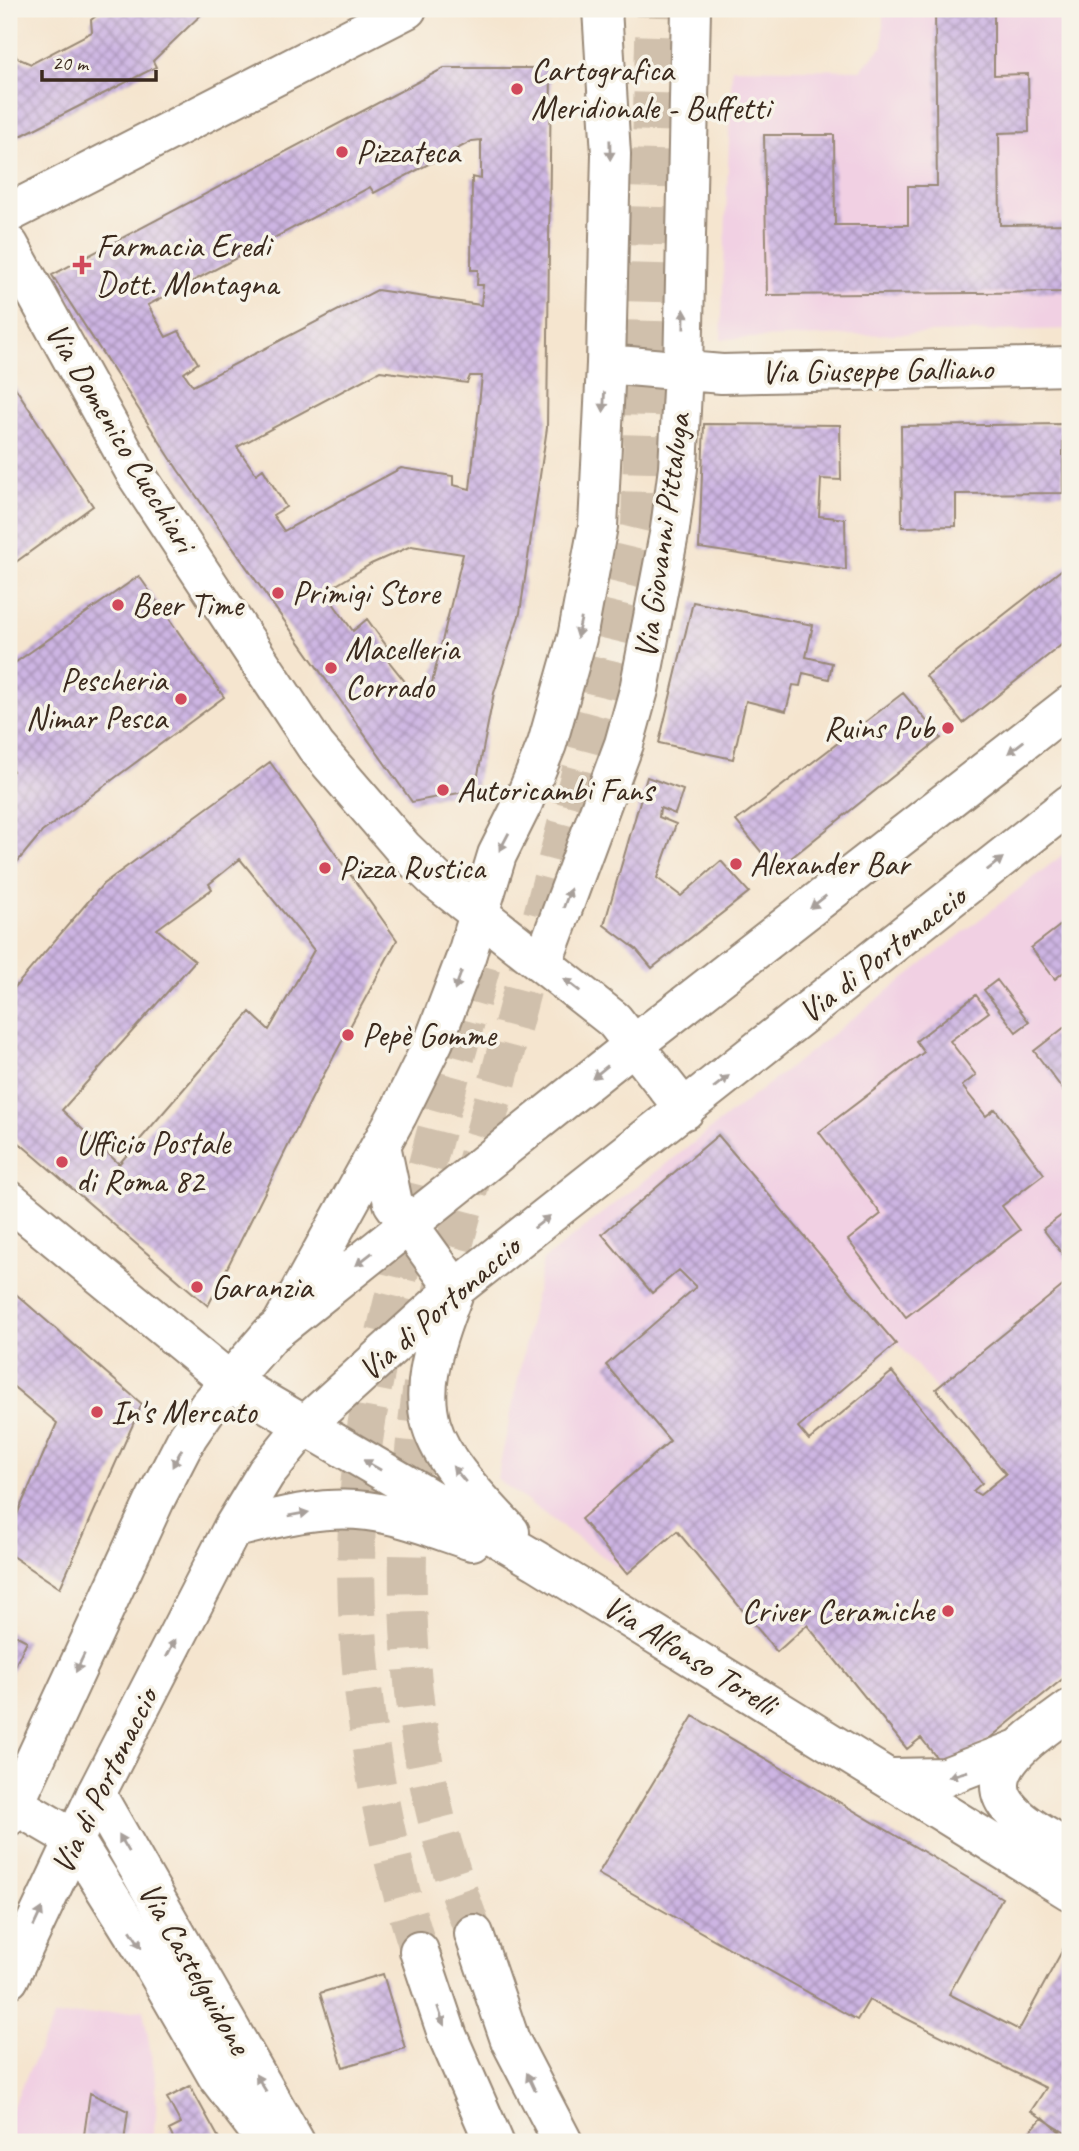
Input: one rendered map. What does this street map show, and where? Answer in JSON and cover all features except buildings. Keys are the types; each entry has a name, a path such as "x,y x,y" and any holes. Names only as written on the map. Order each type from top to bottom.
{"main road":[{"path":"9,214 407,9"},
{"name":"Via Giovanni Pittaluga","path":"283,1322 381,1145 434,1041 497,855 523,803 547,744 577,638 598,526 606,364 611,154 602,9"},
{"name":"Via Giovanni Pittaluga","path":"543,962 616,769 639,690 672,516 678,468 683,372 691,9"},
{"name":"Via Domenico Cucchiari","path":"9,245 137,476 316,747 403,848 478,916 595,1002 636,1043 685,1110"},
{"name":"Via Giuseppe Galliano","path":"606,364 722,374 1070,366"},
{"path":"267,2142 216,2076 154,1967 74,1839 11,1810 156,1498 198,1421 229,1381 283,1322 1070,705"},
{"name":"Via di Portonaccio","path":"9,1979 96,1794 232,1529 266,1473 304,1426 455,1289 1070,804"},
{"path":"381,1145 393,1203 455,1289 438,1334 426,1387 427,1411 435,1440 470,1488 537,1561"},
{"name":"Via Alfonso Torelli","path":"9,1200 229,1381 537,1561 1070,1891"},
{"path":"232,1529 299,1513 368,1511 537,1561"},
{"path":"1070,1709 1020,1748 1005,1765 1000,1779 1003,1797 1016,1815 1070,1852"},
{"path":"891,1778 945,1777 1020,1748"},
{"name":"Via Castelguidone","path":"96,1794 295,2142"},
{"path":"474,1934 510,2040 563,2142"},
{"path":"419,1951 448,2037 494,2142"},
{"name":"Via Castelguidone","path":"216,2076 243,2142"}],"shaded area":[{"path":"883,9 1070,9 1070,329 721,339 732,68 860,70 883,46"},
{"path":"1070,849 1070,1280 936,1389 898,1343 627,1574 497,1479 543,1260"},
{"path":"143,2010 156,2080 156,2117 151,2142 9,2142 9,2114 54,2017"}],"tunnel":[{"path":"439,1302 596,713 640,526 655,9"},
{"path":"419,1951 386,1828 364,1699 358,1633 358,1504 364,1441 382,1345 426,1169 492,929"},
{"path":"422,1385 410,1500 408,1557 412,1673 429,1787 446,1855 474,1934"}],"place":[{"name":"Cartografica Meridionale - Buffetti","path":"517,89"},
{"name":"Pizzateca","path":"342,152"},
{"name":"Farmacia Eredi Dott. Montagna","path":"82,265"},
{"name":"Primigi Store","path":"278,593"},
{"name":"Beer Time","path":"118,605"},
{"name":"Macelleria Corrado","path":"331,668"},
{"name":"Pescheria Nimar Pesca","path":"181,699"},
{"name":"Ruins Pub","path":"948,728"},
{"name":"Autoricambi Fans","path":"443,790"},
{"name":"Alexander Bar","path":"736,864"},
{"name":"Pizza Rustica","path":"325,868"},
{"name":"Pepè Gomme","path":"348,1035"},
{"name":"Ufficio Postale di Roma 82","path":"62,1162"},
{"name":"Garanzia","path":"197,1287"},
{"name":"In's Mercato","path":"97,1412"},
{"name":"Criver Ceramiche","path":"948,1611"}]}
